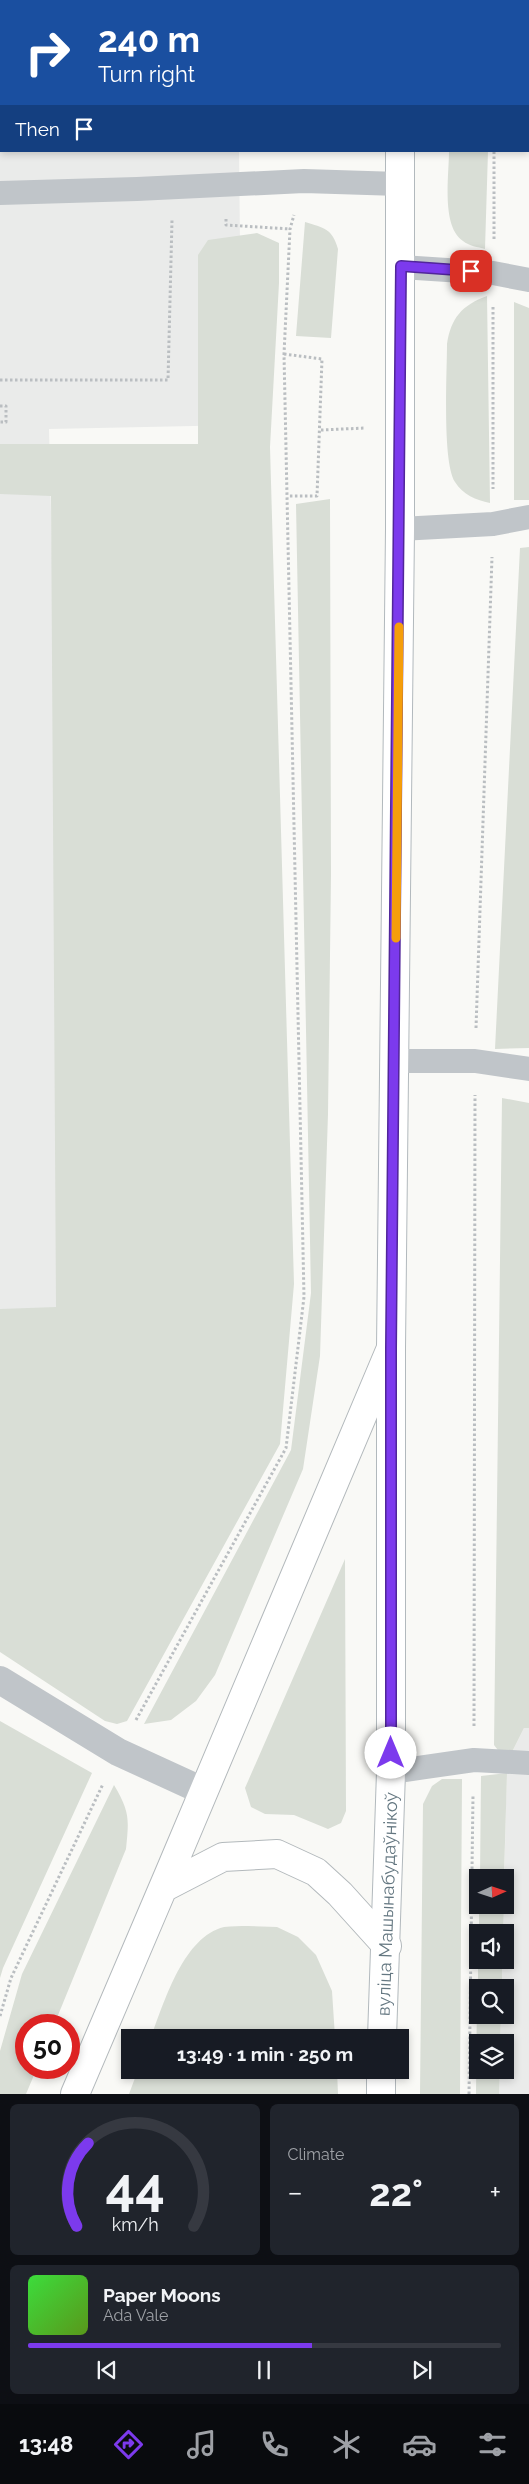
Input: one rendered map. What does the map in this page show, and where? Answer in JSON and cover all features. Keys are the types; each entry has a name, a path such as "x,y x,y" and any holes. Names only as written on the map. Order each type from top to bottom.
{"main road":[{"name":"вуліца Машынабудаўнікоў","path":"382,2029 391,1772 391,1348 400,529 400,152"},
{"path":"75,2094 165,1887 203,1791 391,1348"},
{"path":"165,1887 223,1858 276,1854 316,1872 340,1894 386,1946"},
{"path":"381,2079 381,2094"}],"street":[{"path":"0,1680 118,1752 203,1791"}],"lane":[{"path":"0,193 137,190 304,181 399,184"},
{"path":"401,266 493,273 529,280"},
{"path":"400,529 493,524 529,518"},
{"path":"395,1060 475,1061 529,1068"},
{"path":"391,1772 474,1760 529,1763"}],"path":[{"path":"469,2094 474,1760 475,1061 493,524 494,152"},
{"path":"0,2016 11,1978 118,1752 286,1448 304,1297 284,354 290,229 304,181"},
{"path":"0,380 168,380 172,211"},
{"path":"284,354 322,360 318,496 288,496"},
{"path":"0,406 6,406 6,422 0,422"},
{"path":"321,430 399,426"}],"shaded area":[{"path":"0,152 239,152 242,425 49,429 70,1315 0,1316"},
{"path":"449,152 488,152 485,249 463,241 456,234 449,213"},
{"path":"305,222 330,233 338,249 331,338 296,336"},
{"path":"257,233 279,243 279,283 270,447 294,1284 280,1444 127,1721 117,1724 105,1721 0,1652 0,1309 56,1307 51,496 0,494 0,444 198,444 198,255 208,240"},
{"path":"487,296 490,503 470,496 458,487 455,482 448,456 446,416 447,344 451,327 464,308"},
{"path":"514,302 529,308 529,500 514,500"},
{"path":"330,499 331,875 328,1114 320,1356 303,1469 215,1675 196,1701 171,1720 144,1724 291,1450 311,1293 296,504"},
{"path":"529,547 529,1048 495,1049 520,548"},
{"path":"502,1098 529,1103 529,1728 524,1728 507,1762 494,1745"},
{"path":"345,1559 346,1811 341,1823 328,1829 294,1815 265,1814 251,1807 245,1788"},
{"path":"0,1721 92,1773 0,1978"},
{"path":"524,1728 529,1728 529,2094 499,2094 500,2079 514,2079 514,2034 500,2034 501,2024 514,2024 514,1979 502,1979 502,1969 514,1969 514,1924 503,1924 503,1914 514,1914 514,1869 504,1869 507,1762"},
{"path":"507,1773 504,1869 480,1869 481,1776"},
{"path":"442,1779 462,1779 460,2094 420,2094 423,1804 432,1786"},
{"path":"114,1785 126,1809 128,1830 126,1849 58,2014 15,2014 15,2079 32,2079 26,2094 0,2094 0,2051 22,1974"},
{"path":"479,1914 504,1914 503,1924 479,1924"},
{"path":"224,1927 277,1927 298,1937 316,1955 332,1991 334,2029 154,2029 169,1990 186,1957 210,1933"},
{"path":"478,1969 502,1969 502,1979 478,1979"},
{"path":"477,2024 501,2024 500,2034 477,2034"},
{"path":"135,2079 337,2079 338,2094 129,2094"},
{"path":"476,2079 500,2079 499,2094 476,2094"}],"slow traffic":[{"path":"396,938 399,627"}],"route":[{"path":"391,1753 391,1348 400,548 401,266 471,271"}]}
